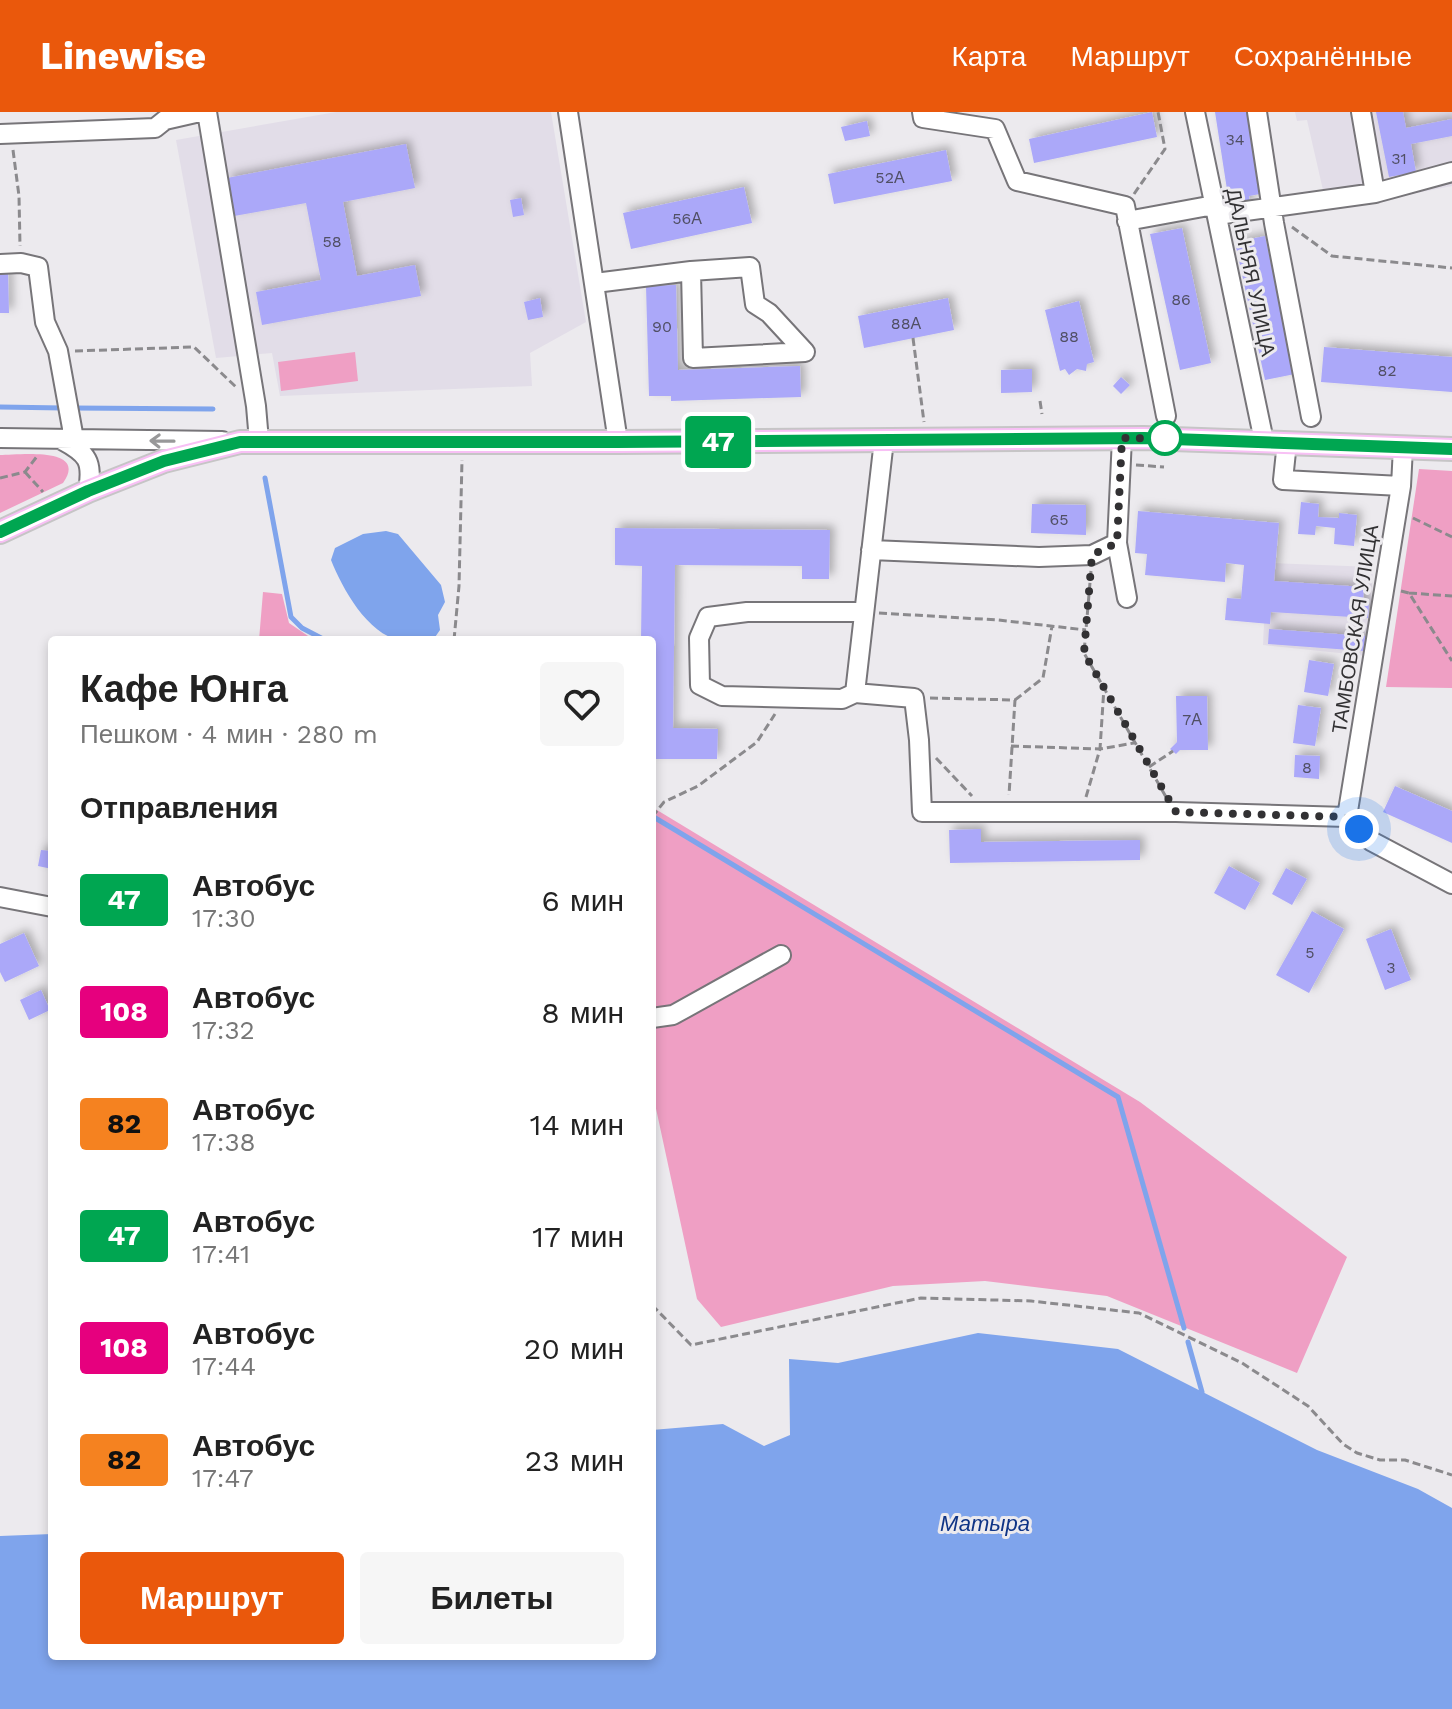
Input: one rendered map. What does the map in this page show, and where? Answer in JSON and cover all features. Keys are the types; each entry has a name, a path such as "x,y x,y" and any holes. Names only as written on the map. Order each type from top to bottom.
{"main road":[{"path":"0,532 88,491 164,461 250,441 1122,438 1452,449"}],"street":[{"path":"6,134 155,128 166,116 200,112"},
{"path":"0,438 250,441 256,406 207,112"},
{"path":"568,112 618,442"},
{"path":"922,112 923,118 995,129 1017,181 1126,214 1216,210 1272,215 1375,193 1452,172"},
{"name":"ДАЛЬНЯЯ УЛИЦА","path":"1195,112 1264,441"},
{"path":"1257,112 1272,215 1311,417"},
{"path":"1361,112 1375,193"},
{"path":"1126,214 1166,416"},
{"path":"0,264 21,263 38,267 45,322 58,351 67,439 88,460 91,472 88,491"},
{"path":"595,283 691,271 750,267 755,304 769,313 805,352 693,358 691,271"},
{"path":"1122,438 1117,543 1127,598"},
{"path":"855,693 884,440"},
{"path":"1287,442 1283,480 1401,486"},
{"name":"ТАМБОВСКАЯ УЛИЦА","path":"1347,817 1386,587 1401,486 1403,447"},
{"path":"871,550 1039,557 1092,555 1117,543"},
{"path":"863,612 808,610 708,617 699,638 700,685 722,696 842,699 855,693 914,698 922,812 1176,812 1347,817 1371,841 1452,884"},
{"path":"0,897 48,906"},
{"path":"656,1017 673,1015 781,955"}],"path":[{"path":"1126,214 1165,149 1158,112"},
{"path":"6,134 19,196 21,263"},
{"path":"1272,215 1332,256 1452,268"},
{"path":"913,338 926,439"},
{"path":"58,351 194,347 256,406"},
{"path":"1040,401 1042,414"},
{"path":"454,636 459,586 462,440"},
{"path":"0,478 25,472 38,455"},
{"path":"1131,465 1164,467"},
{"path":"25,472 43,492"},
{"path":"1396,509 1452,537"},
{"path":"1092,555 1084,653 1176,812"},
{"path":"1386,587 1409,593 1452,596"},
{"path":"1409,593 1452,661"},
{"path":"863,612 998,620 1086,630"},
{"path":"914,698 1015,700 1043,678 1052,626"},
{"path":"1082,813 1100,749 1104,687"},
{"path":"656,812 664,802 698,786 757,742 786,698"},
{"path":"1009,811 1015,700"},
{"path":"919,740 986,811"},
{"path":"1011,746 1100,749 1134,743"},
{"path":"1148,767 1173,751"},
{"path":"656,1309 691,1345 921,1298 1031,1301 1139,1313 1242,1363 1308,1406 1343,1444 1357,1453 1380,1460 1405,1460 1452,1475"}],"shaded area":[{"path":"336,112 551,112 586,322 530,353 532,386 280,396 272,353 216,358 176,140"},
{"path":"1295,112 1452,112 1452,186 1315,213 1311,196 1323,190 1307,120 1297,121"},
{"path":"355,352 358,381 281,391 278,362"},
{"path":"0,455 48,455 67,463 68,471 63,483 0,513"},
{"path":"1419,469 1452,471 1452,688 1386,687"},
{"path":"1267,563 1373,567 1368,656 1263,645"},
{"path":"263,592 282,594 289,623 308,636 259,636"},
{"path":"656,809 1140,1102 1347,1257 1297,1373 1107,1296 985,1281 893,1286 721,1327 697,1299 656,1109"}],"water":[{"path":"386,531 398,534 441,585 445,602 438,615 440,630 436,636 388,636 358,609 331,560 335,548 363,534"},
{"name":"Матыра","path":"978,1333 1118,1349 1317,1450 1418,1489 1452,1508 1452,1709 0,1709 0,1536 48,1534 48,1660 656,1660 656,1430 723,1424 764,1446 790,1435 789,1359 838,1363"}],"building":[{"path":"1152,112 1157,137 1034,163 1029,139"},
{"path":"1215,112 1247,112 1260,194 1249,196 1250,205 1230,209"},
{"path":"1376,112 1403,112 1406,128 1452,119 1452,136 1411,144 1416,172 1389,177"},
{"path":"867,121 870,136 845,141 841,127"},
{"path":"406,144 415,188 343,202 357,276 415,265 421,296 262,325 256,292 321,280 306,203 234,216 227,178"},
{"path":"946,150 952,181 834,204 828,174"},
{"path":"744,187 752,223 631,249 623,213"},
{"path":"521,198 524,215 513,217 510,200"},
{"path":"1182,228 1211,363 1180,370 1150,234"},
{"path":"1265,236 1295,374 1265,380 1235,242"},
{"path":"0,272 8,272 9,313 0,313"},
{"path":"676,285 678,370 800,366 801,397 671,401 671,396 649,396 646,286"},
{"path":"540,298 543,317 528,320 524,302"},
{"path":"948,298 954,330 864,348 858,316"},
{"path":"1079,301 1094,362 1087,364 1086,371 1077,369 1069,375 1065,369 1060,371 1045,310"},
{"path":"1324,347 1452,357 1452,392 1321,382"},
{"path":"1032,369 1032,392 1001,393 1001,370"},
{"path":"1121,377 1130,385 1121,394 1113,386"},
{"path":"1301,502 1319,504 1318,517 1339,518 1339,513 1357,515 1354,546 1334,544 1335,528 1316,526 1315,535 1298,534"},
{"path":"1032,504 1086,505 1086,535 1031,533"},
{"path":"1138,511 1279,523 1274,581 1364,587 1363,601 1369,602 1368,618 1271,612 1270,624 1225,620 1227,598 1241,599 1244,565 1226,563 1225,582 1145,575 1147,554 1135,553"},
{"path":"615,528 830,530 829,579 802,579 802,566 675,565 673,728 718,729 717,759 656,759 656,636 641,636 642,566 615,565"},
{"path":"1269,629 1365,636 1364,651 1268,644"},
{"path":"1309,660 1334,664 1328,696 1304,692"},
{"path":"1176,696 1207,696 1208,750 1180,750 1176,754 1170,749 1177,742"},
{"path":"1298,705 1321,708 1315,746 1293,743"},
{"path":"1295,755 1320,756 1319,779 1294,777"},
{"path":"1395,786 1452,811 1452,843 1383,812"},
{"path":"981,829 981,842 1140,840 1140,860 950,863 949,830"},
{"path":"41,850 48,851 48,868 38,866"},
{"path":"1229,866 1260,883 1245,910 1214,893"},
{"path":"1286,868 1307,879 1292,905 1272,894"},
{"path":"1312,911 1344,929 1309,993 1276,975"},
{"path":"1391,929 1411,980 1385,990 1366,939"},
{"path":"24,933 39,966 5,982 0,972 0,944"},
{"path":"41,990 48,1011 29,1020 20,1000"}],"waterway":[{"path":"0,407 63,408"},
{"path":"73,408 213,409"},
{"path":"265,478 291,617 302,628 317,636"},
{"path":"656,818 1118,1097 1184,1328"},
{"path":"1188,1342 1202,1392"}],"bus line":[{"name":"47","path":"0,532 88,491 164,461 240,442 1144,438 1452,449"}],"route":[{"path":"1165,438 1174,439 1122,438 1117,543 1092,555 1084,653 1176,812 1347,817 1359,829"}]}
